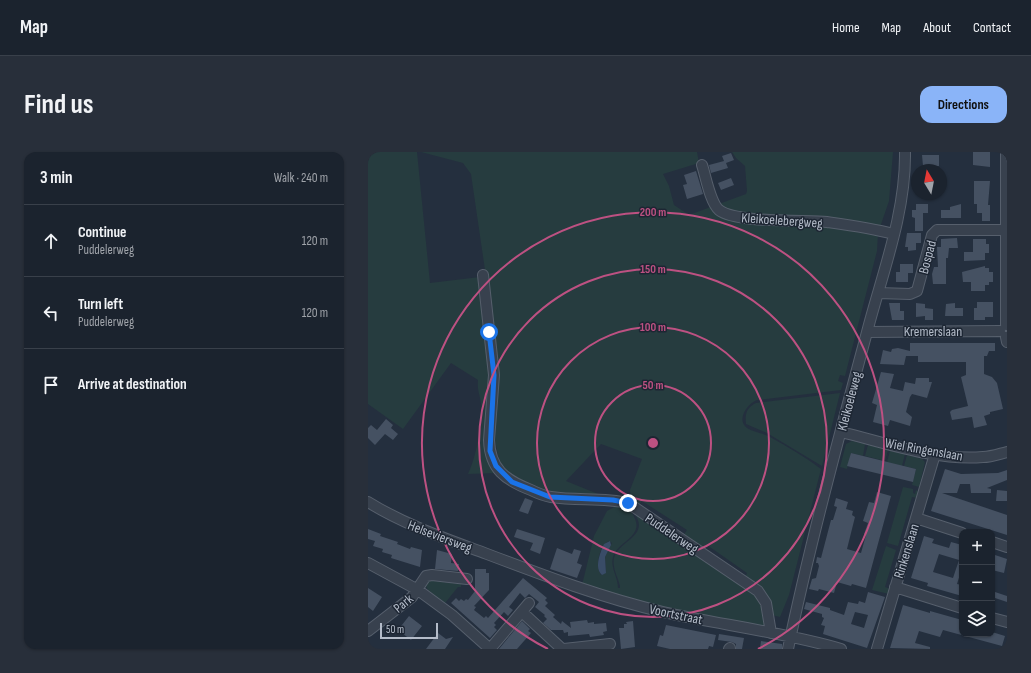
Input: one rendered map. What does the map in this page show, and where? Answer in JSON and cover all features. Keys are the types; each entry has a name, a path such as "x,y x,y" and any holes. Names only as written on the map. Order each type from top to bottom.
{"street":[{"name":"Kleikoeleweg","path":"788,649 841,432 893,234 903,187 904,152"},
{"path":"1005,333 1006,152"},
{"name":"Kleikoelebergweg","path":"702,165 714,204 728,215 743,218 828,222 893,234"},
{"name":"Bospad","path":"878,293 910,294 916,291 932,235 937,230 1005,230"},
{"name":"Puddelerweg","path":"483,275 494,375 490,451 496,466 512,482 550,497 613,500 628,503 758,592 766,604 771,633"},
{"name":"Kremerslaan","path":"867,332 1005,333"},
{"name":"Wiel Ringenslaan","path":"841,432 935,454 959,457 984,458 1007,452"},
{"name":"Rinkenslaan","path":"877,649 935,454"},
{"name":"Helseviersweg","path":"368,502 406,523 515,564"},
{"path":"916,518 959,532"},
{"path":"995,543 1007,547"},
{"path":"368,563 418,590 452,615 490,649 529,603"},
{"name":"Voortstraat","path":"515,564 628,603 790,636 841,649"},
{"name":"Park","path":"368,630 407,602 418,590 424,578 428,575 467,580"},
{"path":"895,587 959,607"},
{"path":"522,612 563,649 610,644"},
{"path":"995,619 1007,622"}],"green space":[{"path":"368,152 417,152 430,283 480,277 490,367 486,419 497,473 468,474 476,450 481,421 481,404 478,390 478,380 451,363 403,429 368,404"},
{"path":"421,152 697,152 699,163 663,174 669,186 674,205 689,215 746,194 745,166 732,152 893,152 889,201 878,233 877,251 845,376 840,375 838,381 843,383 841,390 757,400 753,402 744,412 743,421 747,428 770,437 809,460 821,469 789,595 780,617 772,615 745,578 747,573 707,545 704,550 683,536 687,530 642,501 638,506 631,499 630,490 642,459 601,444 566,481 598,494 589,496 544,492 506,473 499,460 495,440 498,359 471,174 463,163"},
{"path":"840,393 822,466 767,433 746,424 748,409 756,403"},
{"path":"852,441 865,444 863,456 851,453 847,469 840,467 846,444"},
{"path":"868,445 888,450 885,461 865,456"},
{"path":"890,451 905,454 902,466 887,462"},
{"path":"907,455 922,459 925,462 919,487 912,485 916,469 904,466"},
{"path":"903,487 913,489 913,493 915,494 916,490 920,493 918,498 912,497 898,546 887,543"},
{"path":"620,504 631,512 637,525 633,535 619,547 613,557 613,569 618,588 620,588 620,586 614,569 614,558 622,546 637,532 639,526 638,519 632,510 760,599 766,625 764,627 630,601 582,585 594,536 607,511","holes":["609,541 612,543 605,557 606,572 601,575 598,567 600,552"]},
{"path":"886,546 896,550 885,587 890,589 889,594 872,590"},
{"path":"433,579 435,581 461,583 461,587 458,587 445,603 428,590 425,584 426,581"}],"water":[{"path":"610,541 611,545 605,557 606,573 602,575 598,568 598,564 604,544"}],"building":[{"path":"973,152 990,152 990,167 973,165"},
{"path":"731,153 734,160 726,163 728,168 711,173 709,165 724,161 722,156"},
{"path":"922,155 939,155 939,164 923,164"},
{"path":"696,171 703,194 687,199 683,185 687,184 684,175"},
{"path":"731,178 734,185 721,190 718,183"},
{"path":"974,181 990,181 988,205 990,205 990,221 982,221 982,213 977,213 977,204 974,204"},
{"path":"916,204 928,204 928,213 923,213 923,231 915,231 915,218 912,217 912,210 916,210"},
{"path":"961,204 961,218 941,218 941,210 950,210 950,207"},
{"path":"907,233 921,233 921,243 916,243 916,250 908,251 908,247 905,247"},
{"path":"957,238 958,248 949,248 948,258 946,258 946,284 933,284 932,274 934,267 938,267 937,247 941,247 941,239"},
{"path":"973,239 986,239 986,244 989,244 989,253 985,253 985,260 964,261 964,252 973,252"},
{"path":"900,264 913,264 913,273 908,273 908,282 896,282 896,272 900,272"},
{"path":"985,266 985,268 989,268 989,272 993,272 993,282 989,282 989,285 985,285 985,291 971,291 971,282 963,282 962,272"},
{"path":"977,302 993,302 993,317 985,317 985,320 974,320 974,308 977,308"},
{"path":"889,303 900,303 900,311 904,311 904,320 892,320"},
{"path":"916,303 925,304 925,308 933,309 933,320 925,320 925,316 916,317"},
{"path":"955,303 955,308 963,308 963,316 945,316 946,304"},
{"path":"910,343 995,343 995,351 989,351 987,356 984,356 984,374 992,377 997,383 1003,409 990,412 990,414 984,416 987,425 974,428 972,417 952,420 950,412 952,410 968,406 961,377 966,375 966,362 918,362 918,356 906,356 904,365 880,364 883,350 891,352 892,349 898,348 910,351"},
{"path":"881,372 894,374 890,388 903,391 905,382 915,384 916,378 929,378 929,382 932,382 927,398 912,394 910,397 906,412 912,417 910,426 890,420 888,426 873,422 877,405 872,403"},
{"path":"386,419 393,425 391,428 398,434 393,440 385,434 375,445 368,438 368,428 371,425 377,430"},
{"path":"851,453 916,469 913,482 847,466"},
{"path":"945,469 961,474 998,473 1007,470 1007,480 987,488 991,489 991,493 971,493 970,484 960,484 957,493 942,493 1007,515 1007,535 995,531 995,529 988,529 931,511"},
{"path":"997,490 1007,491 1007,501 996,501"},
{"path":"877,492 891,496 866,588 837,582 834,593 819,589 818,591 809,589 812,579 816,578 819,566 818,563 816,563 817,557 821,558 831,520 833,520 837,507 834,506 836,498 848,502 846,509 853,511 852,515 855,517 847,549 861,553 866,535 864,534 868,523 863,521 869,502 874,503"},
{"path":"525,498 533,501 528,514 519,511"},
{"path":"368,529 381,534 380,536 398,542 397,544 410,549 411,547 422,550 420,567 391,558 392,555 382,552 383,549 373,546 375,541 368,539"},
{"path":"517,529 545,538 540,554 530,550 533,543 514,537"},
{"path":"924,536 934,539 932,543 949,548 951,542 959,544 959,560 959,565 959,578 957,584 959,584 959,595 927,586 928,583 911,578","holes":["939,554 959,560 953,578 933,572"]},
{"path":"557,548 572,554 574,549 581,551 577,563 582,565 577,578 550,569"},
{"path":"437,550 452,554 451,563 459,564 458,571 435,569"},
{"path":"995,555 1007,559 1004,573 995,571"},
{"path":"475,569 486,569 486,573 489,573 489,590 474,606 476,607 474,610 484,618 486,616 488,618 523,578 547,598 545,600 548,603 545,606 555,615 553,617 561,624 562,621 571,628 570,622 587,620 588,623 594,622 594,624 606,623 607,631 603,632 604,635 590,637 589,634 568,636 568,632 564,633 563,630 551,630 543,623 547,619 544,616 545,615 535,607 539,602 529,594 525,598 520,593 509,607 513,610 508,616 504,612 494,623 496,625 494,627 497,630 490,638 451,603 456,598 459,601 461,599 464,601 466,599 468,600 475,591"},
{"path":"368,588 382,597 373,611 368,607"},
{"path":"868,592 885,597 867,648 823,634 825,626 821,625 824,618 822,617 822,614 804,609 806,602 830,608 830,610 844,615 848,602 858,604 859,601 865,603","holes":["855,612 868,615 864,628 851,624"]},
{"path":"995,592 1007,596 1007,602 995,598"},
{"path":"903,605 959,619 959,634 943,630 940,637 919,631 915,643 930,647 930,649 890,648"},
{"path":"409,616 422,626 411,640 398,630"},
{"path":"522,621 530,629 528,631 531,633 517,649 499,649"},
{"path":"633,621 635,647 621,649 619,628 624,628 624,624 627,624 626,622"},
{"path":"666,625 716,635 713,647 709,646 708,649 670,649 657,646 660,635 663,636"},
{"path":"438,633 446,639 453,637 445,649 426,649"},
{"path":"995,633 1005,636 1002,646 969,637 995,637"},
{"path":"719,634 744,638 742,649 736,649 736,644 732,642 718,640"},
{"path":"761,641 782,644 782,649 760,649"}],"route":[{"path":"489,332 494,361 489,440 490,451 492,460 502,474 520,486 550,497 613,500 628,503"}]}
